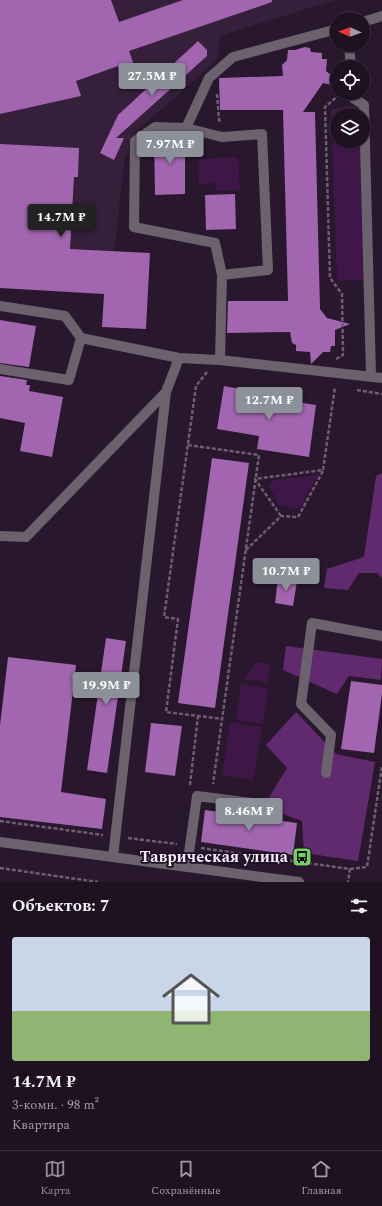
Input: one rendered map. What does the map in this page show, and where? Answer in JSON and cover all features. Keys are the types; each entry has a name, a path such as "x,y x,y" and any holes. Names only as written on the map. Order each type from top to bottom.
{"street":[{"path":"370,20 382,16"},
{"path":"186,128 209,78 233,57 330,31"},
{"path":"356,100 364,105 371,376"},
{"path":"220,360 222,275 215,244 134,227 135,141 155,127 186,128 222,136 262,134 268,270 222,275"},
{"path":"0,306 65,316 82,338 179,358 220,360 382,378"},
{"path":"0,369 69,380 82,338"},
{"path":"114,857 166,392 179,358"},
{"path":"0,536 26,537 166,392"},
{"path":"326,773 331,735 301,704 312,623 382,636"},
{"path":"188,867 197,796 252,803"},
{"path":"0,842 299,882"}],"path":[{"path":"217,91 219,120 223,124"},
{"path":"330,363 343,355 342,294 330,278 325,107 333,100"},
{"path":"208,369 196,386 164,617 178,619 166,712 222,719"},
{"path":"246,550 280,516 298,517 323,470 335,387"},
{"path":"188,445 259,455 214,784"},
{"path":"255,479 323,470"},
{"path":"255,479 280,516"},
{"path":"189,792 198,716"},
{"path":"350,869 367,867 382,766"},
{"path":"0,868 98,882"}],"shaded area":[{"path":"0,0 335,0 220,36 217,60 136,132 125,158 114,251 0,245"},
{"path":"332,148 360,148 364,280 337,281"},
{"path":"238,157 240,190 216,191 215,183 199,184 198,159"},
{"path":"382,473 382,578 377,573 359,573 348,590 324,588 327,569 364,557 376,476"},
{"path":"318,475 299,509 278,505 269,485 273,480"},
{"path":"286,646 382,659 381,680 349,676 337,694 283,670"},
{"path":"257,662 270,664 267,683 244,679"},
{"path":"241,684 268,688 263,724 236,720"},
{"path":"296,712 336,754 375,762 358,861 304,853 302,821 263,807 287,768 266,745"},
{"path":"230,722 262,727 253,780 222,775"}],"building":[{"path":"0,0 111,0 119,22 183,0 272,0 272,2 129,51 138,76 124,81 118,66 76,81 81,96 0,114"},
{"path":"198,41 207,50 207,56 116,138 124,138 114,160 100,153 118,115"},
{"path":"305,47 310,48 311,52 322,53 322,59 327,59 326,71 330,74 330,84 323,83 303,112 315,112 320,309 327,318 350,324 335,330 335,346 331,346 330,352 323,352 311,364 310,352 296,351 296,345 292,343 290,332 227,333 228,301 288,301 283,110 220,110 219,78 283,76 282,65 287,60 288,50 295,50"},
{"path":"185,136 185,194 155,195 154,137"},
{"path":"0,144 79,148 78,177 74,177 70,249 150,253 146,329 102,327 104,294 0,288"},
{"path":"235,194 236,229 206,230 205,195"},
{"path":"0,320 36,326 29,367 0,363"},
{"path":"0,376 27,380 26,385 30,385 29,391 63,397 52,457 20,451 25,423 0,418"},
{"path":"224,386 250,391 249,395 316,405 309,457 257,449 259,436 217,429"},
{"path":"212,458 249,463 215,708 178,703"},
{"path":"278,578 297,581 293,606 275,603"},
{"path":"106,638 126,641 107,773 87,770"},
{"path":"8,657 76,665 61,792 106,799 102,829 0,817 0,725"},
{"path":"351,681 382,685 374,753 341,749"},
{"path":"151,723 182,726 175,776 145,772"},
{"path":"205,810 297,823 293,855 201,842"}],"place":[{"name":"Таврическая улица","path":"302,857"}]}
